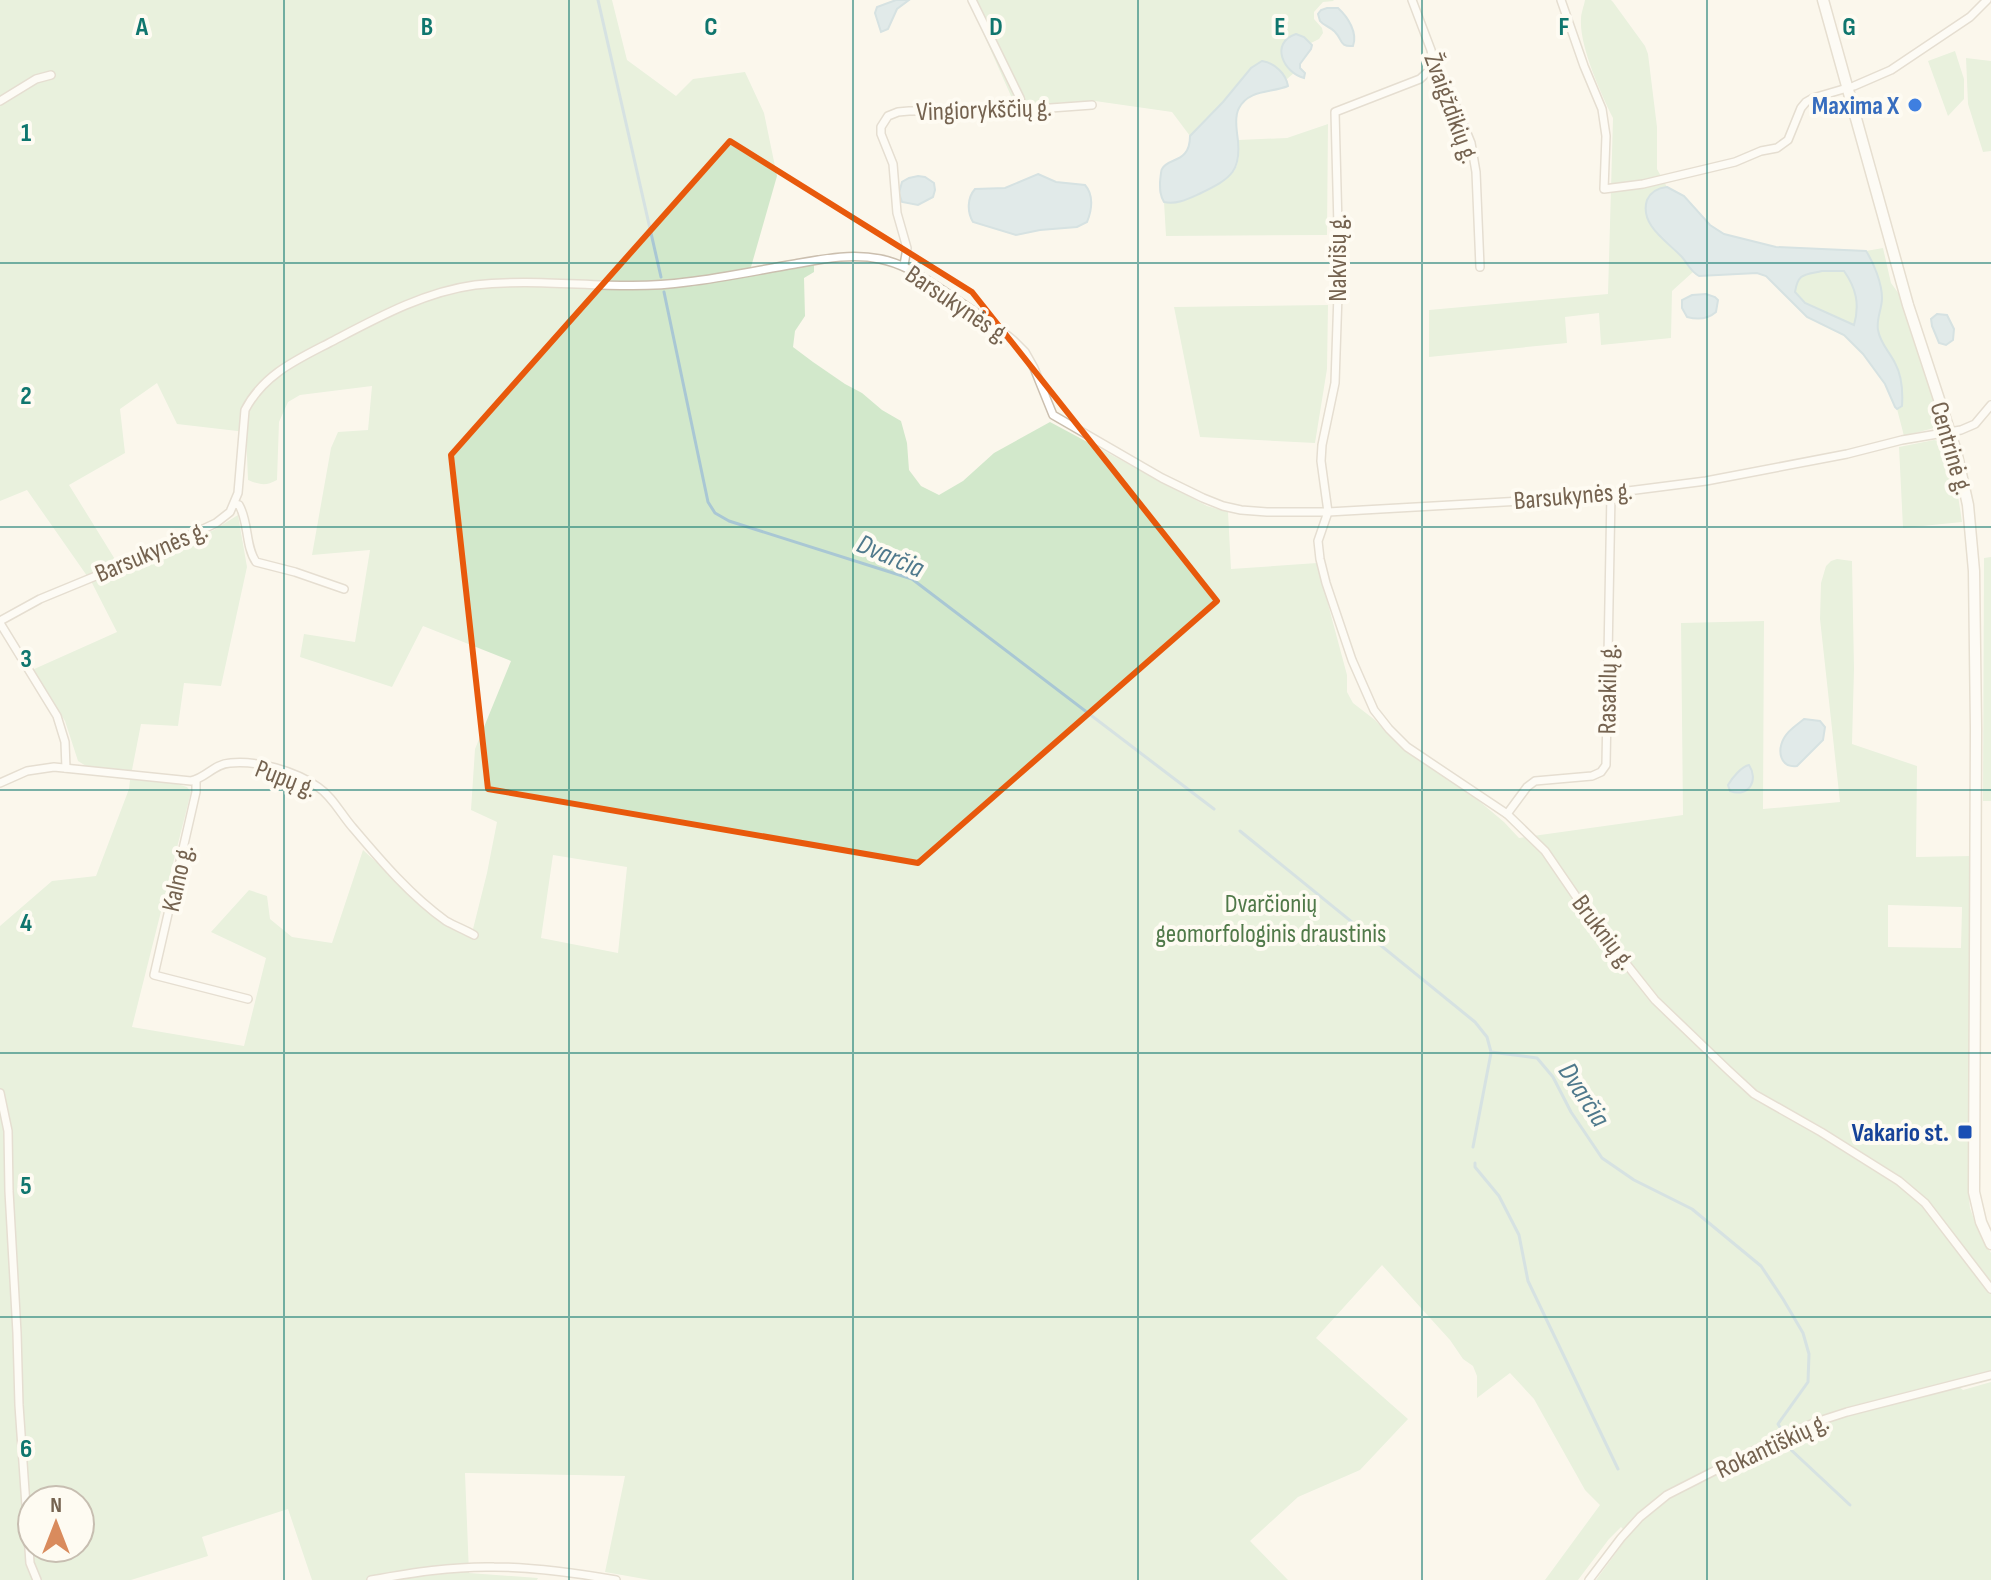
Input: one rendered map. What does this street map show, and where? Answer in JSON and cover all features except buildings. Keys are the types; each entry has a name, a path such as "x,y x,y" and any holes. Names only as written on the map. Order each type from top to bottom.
{"main road":[{"name":"Centrinė g.","path":"1823,0 1908,305 1949,431 1968,505 1974,571 1976,766 1974,1192 1981,1222 1991,1244"}],"street":[{"path":"972,0 1023,110"},
{"name":"Žvaigždikių g.","path":"1412,0 1434,66 1446,82 1471,143 1478,197 1480,267"},
{"path":"1561,0 1602,109 1606,136 1604,189 1643,184 1735,162 1777,148 1788,140 1806,102 1876,78 1970,17 1987,0"},
{"name":"Nakvišų g.","path":"1328,512 1321,461 1335,383 1339,264 1335,112 1420,79 1434,66"},
{"path":"0,101 36,79 51,75"},
{"name":"Vingiorykščių g.","path":"904,265 907,248 897,213 893,164 881,134 883,121 893,114 909,111 1023,110 1092,105"},
{"name":"Barsukynės g.","path":"0,622 40,599 216,523 235,504 241,481 245,410 258,389 271,376 390,311 446,291 474,285 556,283 646,286 852,256 904,265 1013,340 1025,352 1053,415 1162,478 1223,506 1241,510 1328,512 1573,498 1706,481 1970,427 1991,405"},
{"name":"Rasakilų g.","path":"1507,814 1535,781 1592,776 1601,772 1606,765 1611,493"},
{"path":"235,504 244,514 256,562 344,589"},
{"name":"Bruknių g.","path":"1328,512 1318,541 1326,583 1352,660 1374,710 1389,729 1407,747 1507,814 1545,851 1597,927 1655,1000 1754,1094 1899,1181 1925,1203 1991,1289"},
{"path":"0,622 57,716 65,742 66,768"},
{"name":"Pupų g.","path":"0,783 41,768 181,781 196,780 223,764 243,762 263,765 307,780 328,795 351,827 404,884 449,922 474,935"},
{"name":"Kalno g.","path":"196,780 193,806 154,975 248,999"},
{"path":"0,1093 8,1131 19,1405 30,1563 37,1580"},
{"name":"Rokantiškių g.","path":"1589,1580 1640,1517 1667,1495 1816,1422 1991,1375"},
{"path":"371,1580 492,1566 616,1580"}],"highlighted area":[{"path":"730,141 972,292 1217,601 918,863 488,789 451,455"}],"green space":[{"name":"Dvarčionių geomorfologinis draustinis","path":"0,0 612,0 627,60 676,96 693,79 745,72 764,113 777,176 751,267 755,275 814,263 814,272 804,278 805,316 795,331 793,347 901,421 909,470 921,486 939,495 963,481 994,453 1050,422 1207,506 1228,512 1231,569 1317,563 1347,675 1347,692 1353,703 1402,748 1479,801 1519,838 1683,815 1681,623 1764,621 1763,809 1840,802 1820,619 1821,583 1826,566 1831,561 1852,561 1852,744 1917,766 1916,857 1971,856 1968,1189 1976,1225 1991,1253 1991,1372 1953,1382 1963,1390 1991,1382 1991,1580 1596,1580 1629,1535 1621,1527 1578,1580 1545,1580 1600,1505 1585,1490 1534,1399 1510,1373 1477,1398 1477,1376 1473,1366 1463,1359 1450,1340 1382,1265 1316,1338 1408,1419 1360,1470 1298,1497 1250,1541 1288,1580 650,1580 605,1572 625,1476 465,1473 469,1573 537,1580 312,1580 288,1509 202,1537 208,1556 131,1580 0,1580 0,926 52,881 96,876 129,789 131,771 86,766 78,761 65,721 32,670 117,632 92,583 27,490 0,501","holes":["157,383 177,424 246,432 248,480 260,484 277,480 279,422 288,402 300,395 372,386 368,430 338,432 331,448 312,555 370,550 355,642 304,634 300,657 392,687 423,626 511,661 475,749 471,810 497,822 471,937 439,919 363,850 332,943 292,937 270,919 267,896 249,890 211,932 266,958 244,1046 132,1027 191,792 187,787 132,770 141,724 178,726 184,683 221,686 247,567 238,515 214,530 121,569 69,485 125,453 120,409","553,855 627,867 618,953 541,938","1888,905 1962,907 1961,948 1888,947"]},
{"path":"973,0 1334,1 1323,2 1314,12 1314,19 1323,33 1319,39 1311,43 1300,35 1293,35 1294,73 1287,79 1270,63 1262,61 1251,68 1190,136 1172,112 1095,101 1015,105 972,8"},
{"path":"1585,0 1611,0 1648,54 1657,127 1657,169 1667,187 1652,193 1646,208 1693,272 1672,291 1671,338 1601,345 1599,313 1565,317 1567,343 1429,357 1429,310 1608,294 1613,118 1583,42 1581,19"},
{"path":"1955,51 1964,79 1964,99 1948,116 1928,61"},
{"path":"1966,58 1991,61 1991,151 1983,152 1968,104"},
{"path":"1328,124 1327,235 1166,236 1164,202 1191,198 1229,177 1237,164 1238,140 1287,138"},
{"path":"1883,248 1891,283 1899,294 1939,418 1939,425 1934,428 1904,436 1897,409 1900,408 1896,365 1878,334 1882,297 1876,270 1866,251"},
{"path":"1822,271 1844,271 1848,277 1857,303 1854,325 1805,303 1795,292 1803,276"},
{"path":"1328,305 1327,369 1315,443 1200,437 1174,307"},
{"path":"1939,441 1948,457 1962,522 1903,528 1899,447"},
{"path":"1991,557 1991,801 1983,801 1984,558"}],"water":[{"path":"896,0 909,0 897,9 888,29 881,32 875,13 877,7"},
{"path":"1327,8 1338,8 1348,21 1354,36 1353,46 1343,44 1333,30 1320,21 1318,14"},
{"path":"1296,34 1312,45 1300,64 1304,78 1291,70 1282,58 1283,44"},
{"path":"1262,61 1279,70 1288,86 1255,95 1239,108 1236,120 1238,156 1233,172 1220,183 1191,198 1164,202 1160,188 1162,169 1183,156 1190,136 1251,68"},
{"path":"1038,174 1056,182 1085,185 1091,203 1087,222 1077,227 1016,235 973,222 969,205 975,189 1005,188"},
{"path":"918,176 934,183 933,197 918,205 902,202 899,193 902,182"},
{"path":"1667,187 1684,196 1710,225 1724,234 1776,247 1866,251 1881,286 1878,330 1899,373 1902,406 1895,407 1885,384 1844,335 1807,317 1766,276 1757,273 1699,276 1693,272 1656,232 1647,217 1649,197 1655,190","holes":["1822,271 1844,271 1856,296 1854,325 1805,303 1795,292 1803,276"]},
{"path":"1706,294 1718,300 1716,312 1703,318 1687,317 1682,300 1692,295"},
{"path":"1937,314 1947,315 1954,329 1953,340 1946,345 1939,343 1932,326 1931,319"},
{"path":"1804,719 1820,721 1825,727 1823,740 1797,766 1791,766 1782,758 1782,743 1788,732"},
{"path":"1749,765 1753,776 1750,786 1742,792 1730,791 1728,785 1732,779"}],"waterway":[{"name":"Dvarčia","path":"598,0 661,277"},
{"name":"Dvarčia","path":"664,292 708,502 715,513 729,521 912,579 1214,809"},
{"name":"Dvarčia","path":"1240,831 1475,1022 1487,1037 1491,1052 1537,1058 1553,1077 1571,1112 1602,1158 1634,1180 1692,1209 1761,1266 1803,1333 1809,1354 1808,1382 1778,1424 1781,1429"},
{"path":"1473,1147 1491,1053"},
{"path":"1475,1163 1499,1196 1519,1235 1528,1281 1618,1469"},
{"name":"Dvarčia","path":"1788,1444 1850,1505"}],"place":[{"name":"Maxima X","path":"1915,105"},
{"name":"Vakario st.","path":"1965,1132"}]}
